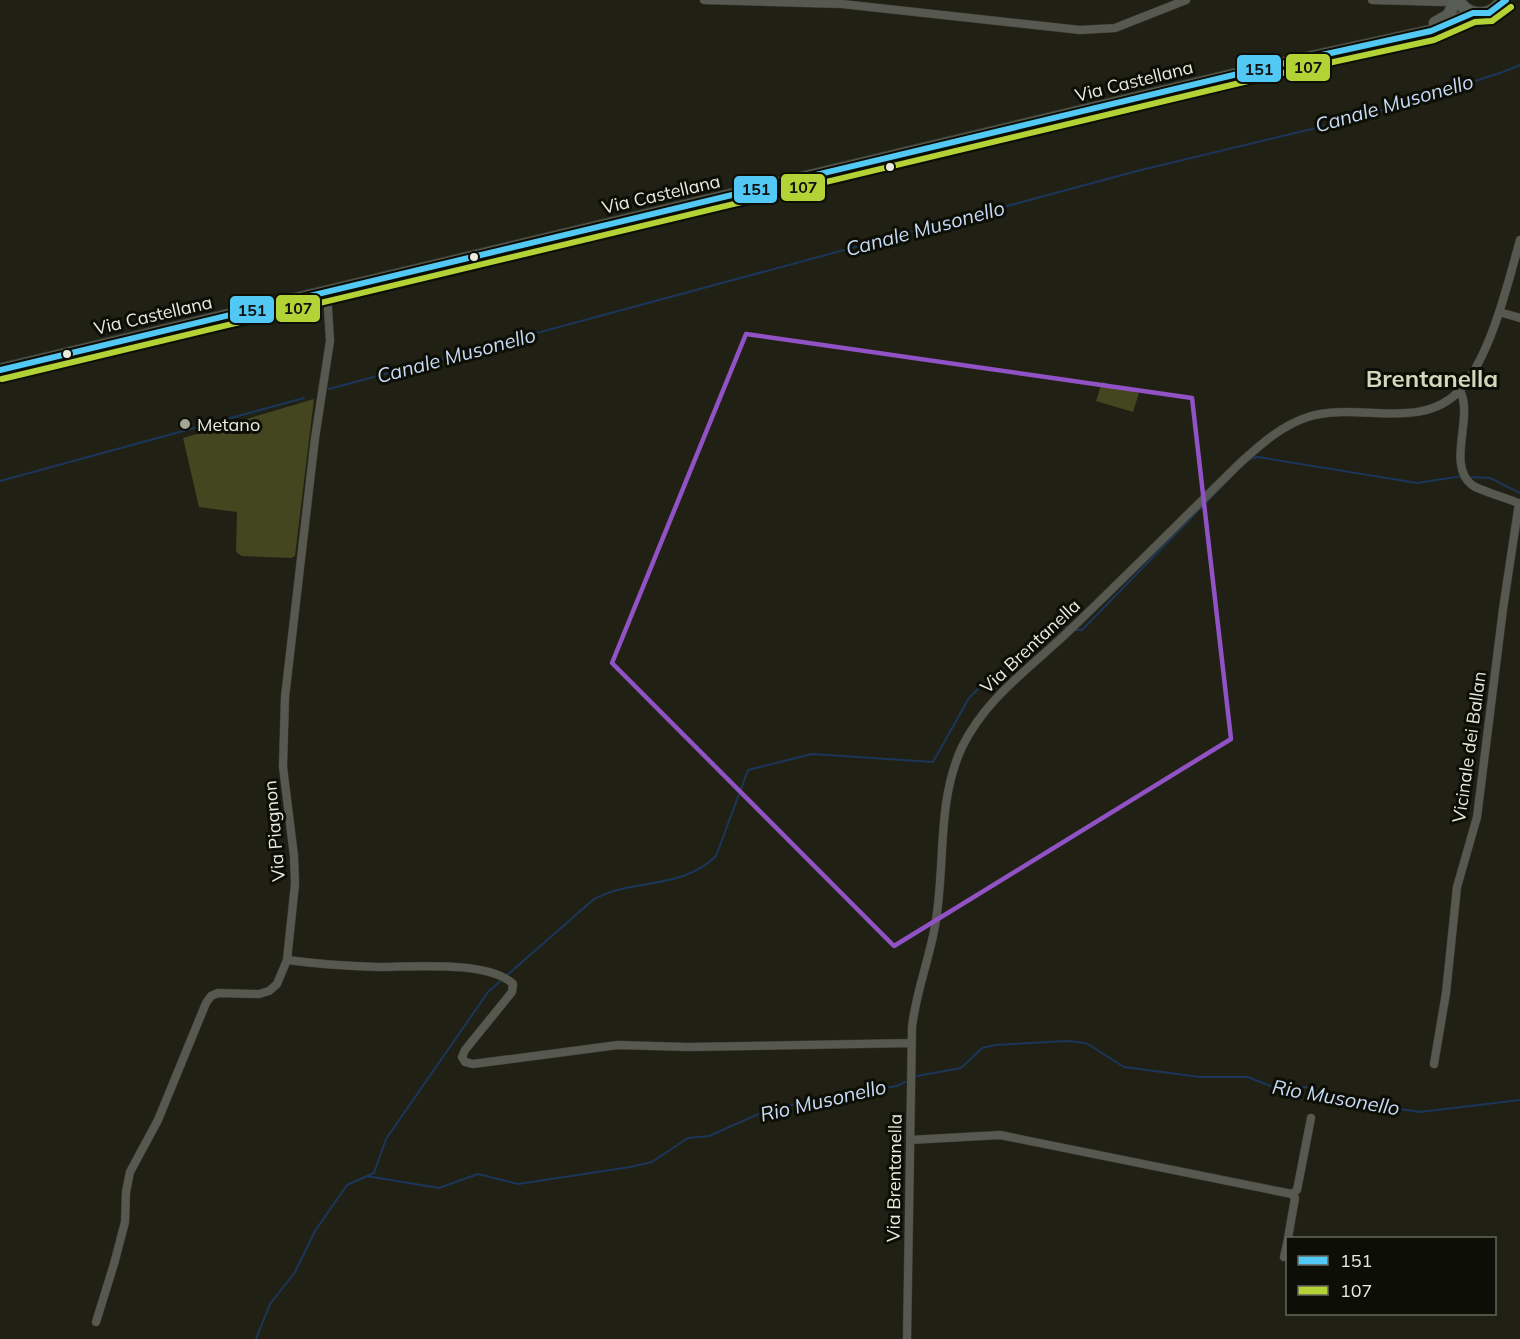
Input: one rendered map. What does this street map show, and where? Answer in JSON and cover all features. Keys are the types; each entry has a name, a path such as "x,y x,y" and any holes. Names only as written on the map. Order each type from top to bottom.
{"main road":[{"name":"Via Castellana","path":"0,370 1365,45 1431,32 1468,16 1489,13 1503,1"},
{"path":"1454,2 1465,9 1468,16"},
{"name":"Via Castellana","path":"1365,45 1438,22 1448,16 1454,2"}],"street":[{"path":"704,0 842,4 1080,30 1114,28 1185,0"},
{"path":"1372,0 1454,2"},
{"name":"Via Brentanella","path":"907,1339 911,1043 915,1005 935,925 948,786 962,748 987,707 1014,680 1070,631 1240,463 1284,429 1298,421 1319,414 1400,414 1422,411 1444,403 1460,391 1476,367 1499,312 1520,240"},
{"name":"Via Piagnon","path":"96,1322 125,1222 126,1192 130,1172 158,1120 206,1003 211,996 218,993 259,994 269,991 277,984 287,960 295,884 294,855 283,767 285,697 315,438 330,341 327,292"},
{"path":"1499,312 1520,318"},
{"name":"Vicinale dei Ballan","path":"1434,1064 1446,993 1457,887 1477,817 1503,609 1519,503 1472,485 1465,477 1461,461 1464,399 1460,391"},
{"path":"287,960 380,967 406,965 466,968 506,976 513,984 512,992 465,1050 462,1057 465,1062 473,1064 618,1045 689,1047 911,1043"},
{"path":"1292,1194 1297,1190 1311,1118"},
{"path":"910,1140 1000,1135 1292,1194 1295,1198 1288,1237"},
{"path":"1284,1257 1286,1248"}],"highlighted area":[{"path":"746,334 1192,398 1231,739 894,946 612,663"}],"green space":[{"path":"1102,382 1139,393 1133,412 1096,401"},
{"path":"314,399 295,556 291,558 242,556 236,552 237,512 199,507 183,438"}],"waterway":[{"name":"Canale Musonello","path":"329,389 1137,171 1316,128 1393,107 1520,65"},
{"name":"Canale Musonello","path":"0,481 304,398"},
{"path":"1249,459 1258,457 1417,483 1463,476"},
{"path":"1076,630 1082,630 1232,476"},
{"path":"1468,477 1490,478 1520,493"},
{"path":"256,1339 270,1304 295,1272 315,1231 347,1185 374,1173 386,1139 488,992 594,899 625,888 673,879 703,867 716,856 748,770 812,754 933,762 969,698 983,684 1056,626 1068,627"},
{"name":"Rio Musonello","path":"917,1076 961,1068 982,1048 995,1045 1068,1041 1086,1043 1124,1067 1200,1077 1248,1077 1278,1089 1306,1087 1347,1101 1420,1112 1520,1100"},
{"name":"Rio Musonello","path":"366,1176 439,1188 478,1174 518,1184 630,1167 652,1162 688,1138 709,1136 770,1109 897,1086 905,1082"}],"transit line":[{"name":"151","path":"0,370 1267,67 1431,31 1473,13 1489,13 1506,0"},
{"name":"107","path":"2,379 1269,76 1434,40 1475,22 1492,21 1511,7"}],"place":[{"name":"Metano","path":"185,424"}],"district":[{"name":"Brentanella","path":"1432,378"}]}
